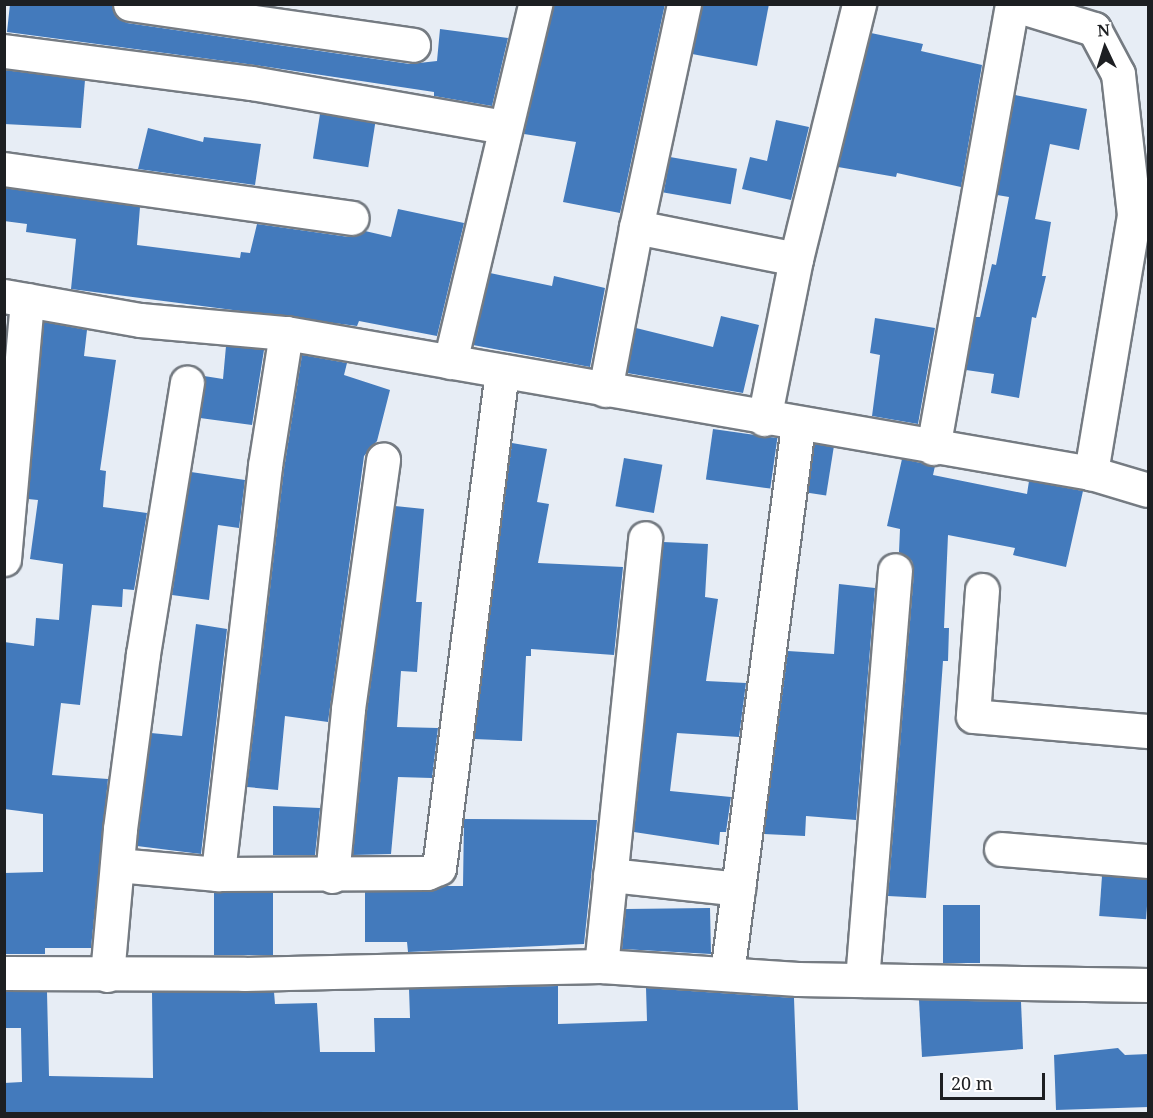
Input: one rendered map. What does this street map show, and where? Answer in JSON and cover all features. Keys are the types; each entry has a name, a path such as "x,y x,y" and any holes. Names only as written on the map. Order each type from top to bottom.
{"street":[{"path":"130,4 413,45"},
{"path":"450,362 535,4"},
{"path":"605,390 636,227 684,4"},
{"path":"764,419 796,259 859,4"},
{"path":"933,448 1012,5 1094,29 1118,74 1134,215 1091,473"},
{"path":"4,51 252,83 505,127"},
{"path":"4,169 352,218"},
{"path":"636,227 796,259"},
{"path":"4,559 16,298 141,320 286,333 798,425 1091,473 1149,490"},
{"path":"218,874 265,466 286,333"},
{"path":"117,865 218,874 332,876 433,873 441,862 502,371"},
{"path":"107,975 117,865 143,654 187,383"},
{"path":"727,974 798,425"},
{"path":"332,876 348,708 383,459"},
{"path":"601,966 645,538"},
{"path":"862,980 895,570"},
{"path":"982,590 973,716 1149,731"},
{"path":"1002,849 1149,861"},
{"path":"610,875 738,889"},
{"path":"4,973 107,975 601,966 862,980 1149,985"}],"building":[{"path":"10,4 112,4 118,18 127,23 410,64 437,61 440,29 508,38 492,106 434,96 434,92 255,65 7,32"},
{"path":"553,4 665,4 620,213 563,202 576,142 524,134"},
{"path":"702,4 769,4 757,66 692,54"},
{"path":"871,33 923,44 921,51 982,65 961,187 897,173 896,177 838,167"},
{"path":"4,70 85,80 81,128 4,124"},
{"path":"1015,95 1087,109 1079,150 1050,144 1035,219 1051,222 1042,276 1046,276 1036,318 1032,317 1019,398 991,393 994,374 966,370 975,317 980,317 992,264 996,265 1009,197 997,195"},
{"path":"320,114 375,123 368,167 313,158"},
{"path":"776,120 809,127 791,200 742,189 750,157 767,161"},
{"path":"148,128 203,142 204,137 261,144 255,185 138,169"},
{"path":"670,157 737,169 731,204 664,192"},
{"path":"4,188 140,207 137,245 240,258 241,252 250,253 257,224 349,237 365,231 391,237 398,209 464,223 437,336 359,321 357,326 71,289 76,239 26,232 27,224 4,221"},
{"path":"490,273 552,286 554,276 605,288 590,367 473,345"},
{"path":"721,316 759,325 743,393 627,373 636,328 713,347"},
{"path":"875,318 935,328 918,424 872,416 880,355 870,353"},
{"path":"44,322 87,330 84,356 116,360 100,470 106,471 103,507 147,513 134,590 123,589 122,607 92,605 80,705 61,703 52,775 108,779 91,948 45,948 45,954 4,954 4,873 43,872 43,814 4,809 4,642 34,646 36,618 59,620 63,564 30,559 38,500 28,499"},
{"path":"226,346 264,350 252,425 200,418 204,376 223,379"},
{"path":"302,355 347,363 344,375 390,390 377,441 364,456 328,722 285,716 278,790 247,787 284,469"},
{"path":"713,429 777,438 770,489 706,480"},
{"path":"512,443 547,449 537,502 549,504 538,563 623,567 614,655 531,649 531,656 526,656 522,741 474,739"},
{"path":"814,444 834,447 826,496 806,492"},
{"path":"624,458 662,465 654,513 615,506"},
{"path":"902,459 935,466 933,475 1027,494 1029,481 1083,491 1066,567 1013,555 1015,548 948,535 944,628 949,628 948,661 943,661 926,898 888,896 914,572 912,561 899,552 900,529 887,526"},
{"path":"191,472 245,480 239,528 218,525 209,600 172,595"},
{"path":"395,506 424,509 416,602 422,602 417,672 401,671 397,727 438,728 432,778 398,777 391,854 353,855 367,711"},
{"path":"663,542 708,544 705,597 718,599 706,681 746,683 739,737 677,733 670,791 731,797 726,832 720,832 719,845 634,832"},
{"path":"839,584 875,588 856,820 806,816 805,836 764,834 788,651 834,654"},
{"path":"196,624 227,629 201,854 137,846 151,733 182,736"},
{"path":"273,806 320,808 315,855 273,855"},
{"path":"464,819 597,820 584,944 408,952 407,942 365,942 365,892 427,892 445,886 463,886"},
{"path":"1102,876 1148,879 1146,919 1099,916"},
{"path":"214,892 273,892 273,955 214,955"},
{"path":"943,905 980,905 980,963 943,963"},
{"path":"710,908 711,954 622,949 626,909"},
{"path":"558,986 558,1024 647,1021 646,988 794,998 798,1110 4,1113 4,1083 22,1082 21,1028 4,1028 4,992 47,992 49,1076 153,1078 152,992 274,992 275,1004 317,1003 320,1052 375,1052 374,1018 410,1018 409,989"},
{"path":"919,1000 1021,1002 1023,1049 922,1057"},
{"path":"1118,1048 1125,1055 1149,1054 1149,1107 1056,1110 1054,1055"}]}
